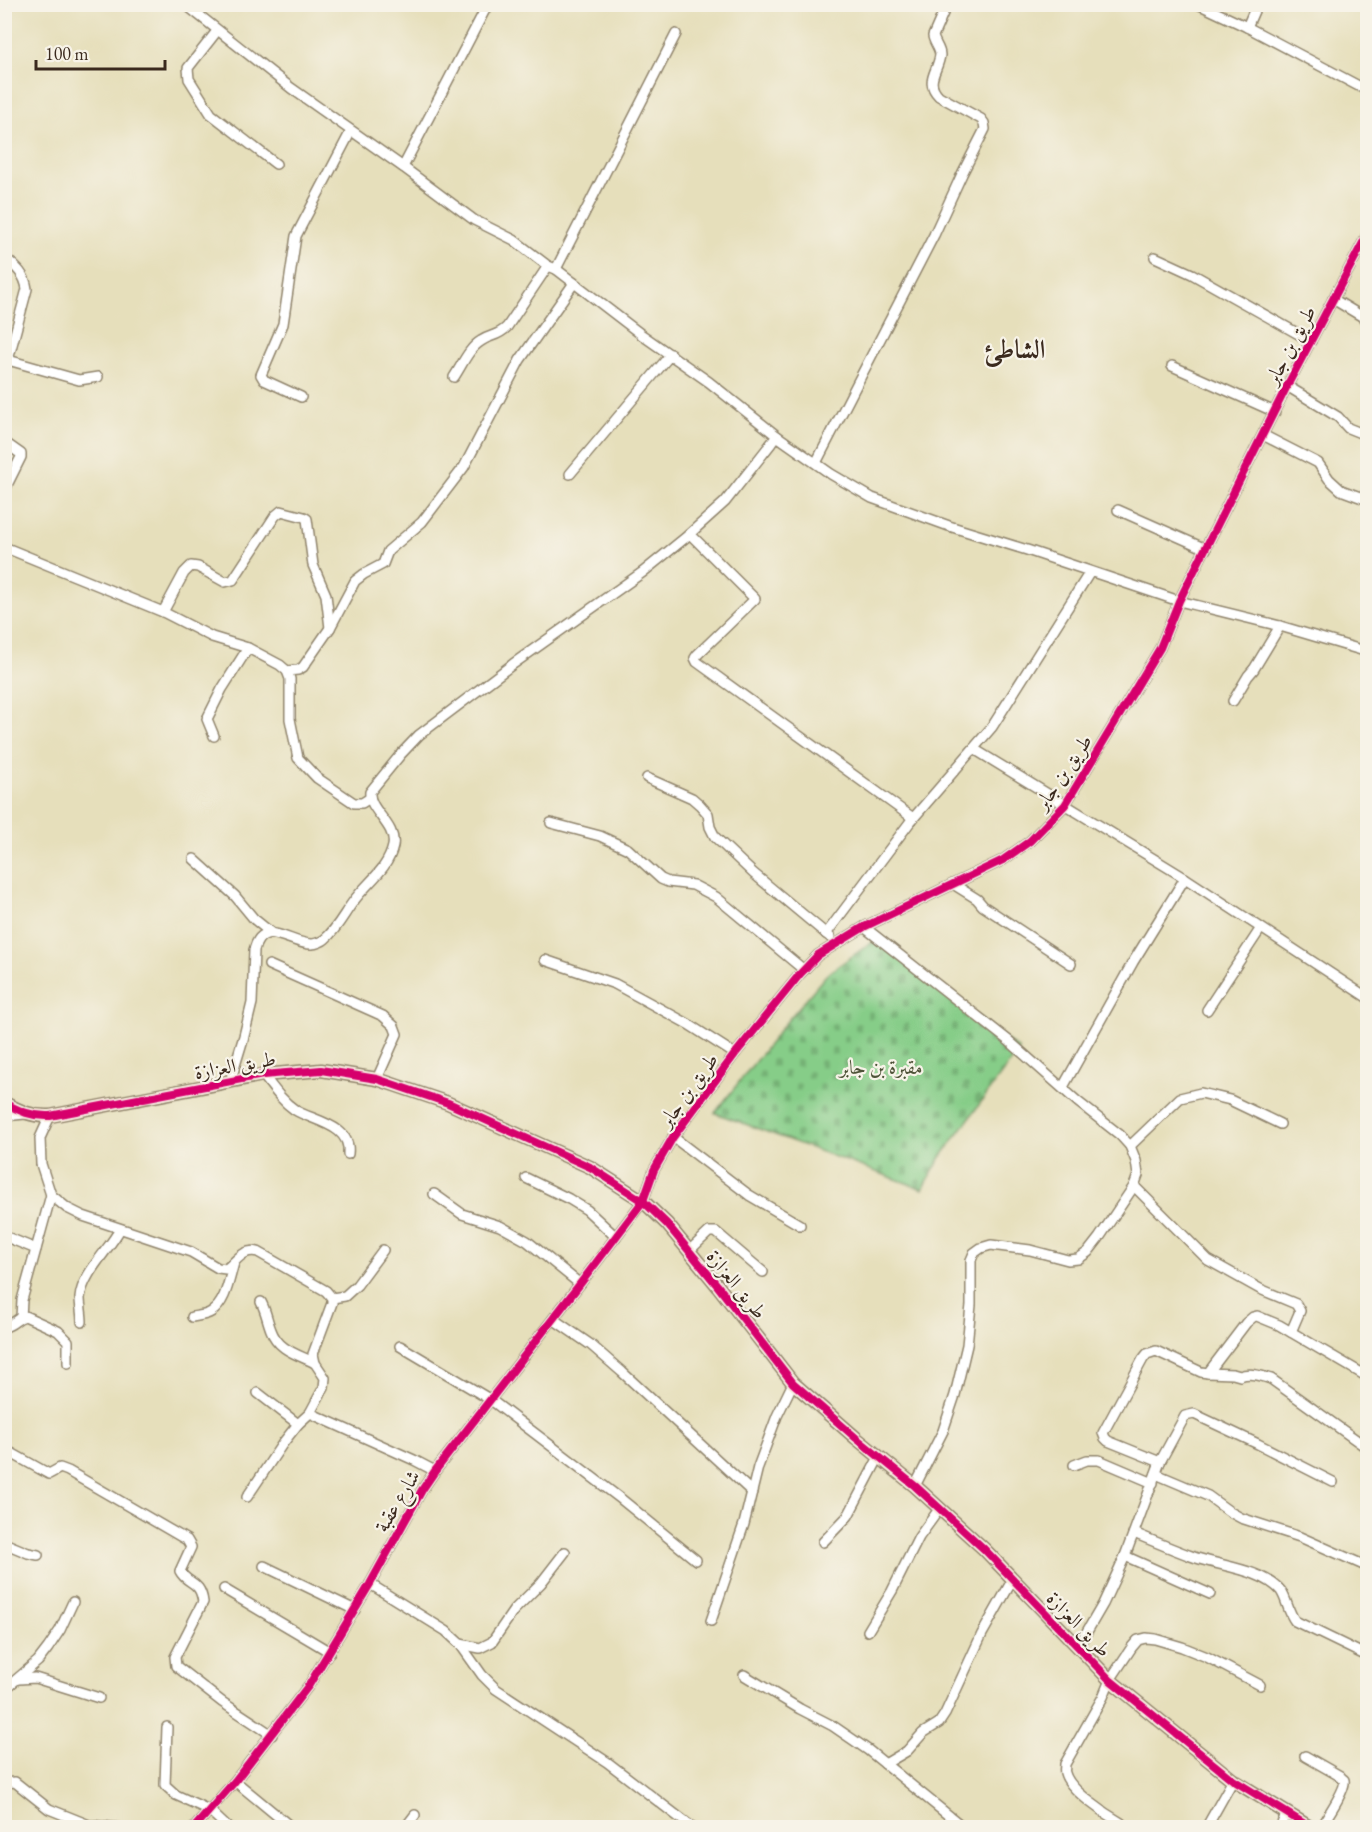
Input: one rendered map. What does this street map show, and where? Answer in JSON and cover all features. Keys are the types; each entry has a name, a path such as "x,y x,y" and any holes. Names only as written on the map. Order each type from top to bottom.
{"street":[{"path":"185,4 351,132 474,220 514,240 671,354 777,436 831,474 872,498 949,526 1179,601 1280,626 1368,652"},
{"path":"403,167 488,4"},
{"path":"816,463 934,235 985,129 981,119 939,96 932,85 940,53 933,36 948,4"},
{"path":"1198,4 1247,27 1368,91"},
{"path":"1247,27 1257,4"},
{"path":"217,30 188,68 189,79 211,114 276,164"},
{"path":"454,377 481,340 495,336 507,327 552,268 676,34"},
{"path":"301,396 264,380 261,375 283,324 296,236 351,132"},
{"name":"طريق بن جابر","path":"643,1201 654,1170 673,1137 735,1054 818,955 864,927 1003,860 1035,836 1065,805 1160,648 1179,601 1287,386 1368,233"},
{"path":"1155,257 1192,274 1311,340"},
{"path":"4,258 22,274 26,280 27,289 6,364 79,380 98,377"},
{"path":"287,671 303,667 330,628 355,581 383,564 388,551 422,522 464,467 520,360 574,283"},
{"path":"1334,298 1368,320"},
{"path":"570,474 671,354"},
{"path":"1172,366 1275,412"},
{"path":"1287,386 1338,417 1348,428 1368,436"},
{"path":"1263,435 1318,463 1329,479 1341,490 1368,500"},
{"path":"194,860 235,896 270,932 312,944 324,940 362,890 386,864 393,847 393,840 385,820 370,798 370,792 401,754 419,735 513,664 644,572 690,534 725,502 777,436"},
{"path":"4,442 21,454 4,491"},
{"path":"1118,510 1206,549"},
{"path":"163,612 184,573 191,566 198,567 225,582 233,580 275,516 281,511 304,516 307,519 313,565 326,595 330,628"},
{"path":"690,534 755,599 695,658 697,662 913,818"},
{"path":"4,547 163,612 212,637 266,656 287,671 290,679 290,719 298,758 317,778 354,803 362,803 370,798"},
{"path":"826,934 913,818 992,727 1090,572"},
{"path":"1233,701 1280,626"},
{"path":"214,736 207,719 222,689 248,648"},
{"path":"974,749 1185,878 1368,998"},
{"path":"647,778 692,798 708,814 710,827 715,837 753,873 837,943"},
{"path":"550,822 600,836 628,849 661,879 706,890 804,970"},
{"path":"1063,1088 1133,962 1185,878"},
{"path":"953,884 1071,964"},
{"path":"864,927 1009,1041 1120,1135 1130,1146 1138,1174 1134,1186 1088,1252 1078,1259 1068,1260 1030,1250 991,1245 974,1253 971,1260 971,1305 967,1344 957,1385 943,1431 915,1486"},
{"path":"1207,1010 1261,928"},
{"path":"230,1082 252,1003 256,942 261,936 270,932"},
{"path":"545,960 615,984 688,1024 735,1054"},
{"path":"269,965 383,1016 393,1026 397,1034 377,1079"},
{"name":"طريق العزازة","path":"4,1103 25,1114 50,1116 263,1075 321,1070 377,1079 448,1103 590,1167 643,1201 667,1224 794,1383 915,1486 984,1549 1110,1680 1233,1780 1311,1827"},
{"path":"263,1075 281,1098 296,1110 329,1125 344,1135 349,1147 348,1154"},
{"path":"1130,1146 1180,1098 1201,1093 1230,1100 1280,1124"},
{"path":"4,1116 25,1114"},
{"path":"50,1116 40,1138 41,1164 51,1195 67,1208 83,1216 191,1252 218,1268 226,1269 242,1254 251,1250 258,1252 326,1291 332,1298 314,1354 315,1363 325,1378 324,1387 310,1413 283,1443 247,1497"},
{"path":"673,1137 749,1195 800,1225"},
{"path":"526,1178 587,1210 616,1237"},
{"path":"1134,1186 1208,1260 1260,1289 1296,1304 1300,1311 1291,1332"},
{"path":"434,1194 462,1214 500,1226 527,1241 580,1284"},
{"path":"4,1327 12,1326 21,1317 22,1300 51,1195"},
{"name":"شارع عقبة","path":"194,1827 235,1781 309,1685 435,1471 643,1201"},
{"path":"82,1322 80,1297 86,1279 120,1229"},
{"path":"689,1251 709,1232 716,1232 764,1272"},
{"path":"4,1236 36,1249"},
{"path":"332,1298 345,1296 357,1285 383,1250"},
{"path":"192,1317 211,1313 219,1305 225,1294 234,1263"},
{"path":"261,1302 271,1331 280,1346 315,1363"},
{"path":"21,1317 25,1316 58,1331 68,1341 68,1362"},
{"path":"1208,1373 1246,1323 1253,1317 1261,1317 1368,1377"},
{"path":"553,1319 591,1345 752,1492"},
{"path":"400,1346 491,1400 621,1499 696,1560"},
{"path":"1160,1462 1108,1441 1103,1432 1143,1359 1156,1351 1201,1372 1240,1376 1243,1374 1262,1375 1271,1379 1366,1447"},
{"path":"711,1621 744,1524 758,1467 773,1426 794,1383"},
{"path":"258,1394 298,1424"},
{"path":"310,1413 435,1471"},
{"path":"1078,1647 1103,1604 1125,1556 1160,1462 1182,1420 1189,1414 1194,1414 1258,1444 1333,1482"},
{"path":"4,1449 49,1474 60,1468 68,1471 187,1540 191,1547 180,1571 196,1585 201,1592 203,1602 175,1656 176,1666 222,1702 272,1735"},
{"path":"823,1542 848,1516 879,1457"},
{"path":"1074,1465 1087,1460 1099,1460 1208,1496 1241,1518 1300,1537 1368,1567"},
{"path":"868,1631 892,1591 919,1537 940,1508"},
{"path":"1134,1533 1192,1557 1249,1573 1271,1582 1282,1593 1294,1621 1364,1654"},
{"path":"4,1543 38,1555"},
{"path":"460,1644 480,1648 492,1642 514,1610 565,1552"},
{"path":"1125,1556 1210,1594"},
{"path":"264,1566 355,1610"},
{"path":"885,1764 907,1751 923,1733 939,1723 982,1634 1013,1579"},
{"path":"370,1584 446,1631 460,1644 482,1675 496,1689 608,1762 693,1827"},
{"path":"224,1589 330,1652"},
{"path":"4,1690 38,1661 60,1630 72,1602"},
{"path":"1121,1823 1089,1801 1067,1779 1064,1772 1065,1764 1103,1697 1110,1680 1138,1640 1146,1638 1191,1650 1260,1685"},
{"path":"744,1675 833,1726 964,1827"},
{"path":"19,1678 27,1680 35,1678 99,1698"},
{"path":"167,1726 165,1785 176,1795 209,1810 228,1827"},
{"path":"1305,1756 1344,1780 1335,1803 1320,1827"},
{"path":"1206,1827 1233,1780"},
{"path":"235,1781 292,1827"},
{"path":"4,1783 15,1782 50,1809 89,1825 120,1827"},
{"path":"1280,1827 1287,1812"},
{"path":"405,1827 415,1815"}],"green space":[{"name":"مقبرة بن جابر","path":"878,938 1019,1050 941,1157 923,1189 715,1113 827,974"}],"cycle path":[{"path":"194,1828 235,1781 309,1685 435,1471 643,1201 654,1170 673,1137 735,1054 800,974 818,955 864,927 1003,860 1030,841 1065,805 1160,648 1179,601 1287,386 1368,233"},
{"path":"4,1103 21,1111 50,1116 263,1075 321,1070 377,1079 448,1103 590,1167 643,1201 667,1224 793,1383 915,1486 984,1549 1110,1680 1233,1780 1311,1828"}],"district":[{"name":"الشاطئ","path":"1015,349"}]}
